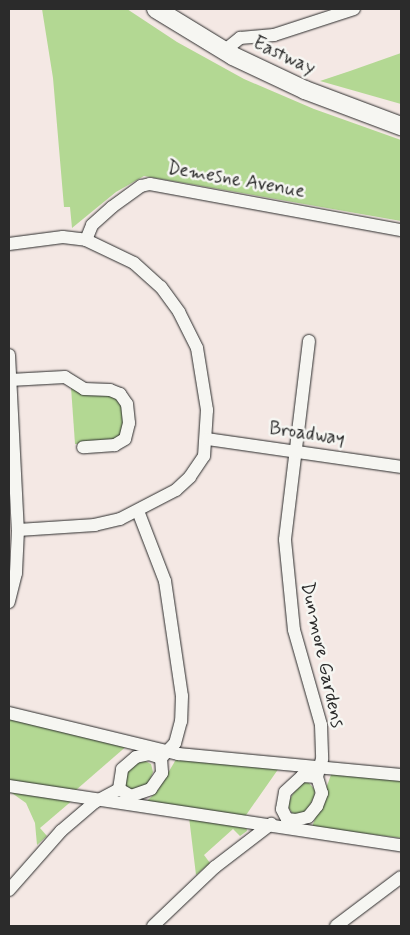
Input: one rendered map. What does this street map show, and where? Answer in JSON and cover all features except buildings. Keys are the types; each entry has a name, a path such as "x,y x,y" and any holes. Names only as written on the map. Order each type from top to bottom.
{"street":[{"name":"Eastway","path":"156,9 224,51 305,90 401,126"},
{"path":"224,51 240,38 274,36 354,9"},
{"name":"Demesne Avenue","path":"86,240 92,225 112,207 141,186 150,184 401,230"},
{"path":"9,244 63,237 86,240 134,262 161,287 179,312 197,348 203,375 207,439 204,456 190,478 138,511 95,525 18,530"},
{"name":"Dunmore Gardens","path":"283,815 296,820 308,817 317,806 322,793 318,772 321,725 294,630 287,586 285,540 293,450 309,341"},
{"path":"9,355 18,530 16,573 9,602"},
{"path":"10,380 65,377 84,389 110,390 120,394 127,404 129,423 125,439 116,445 82,447"},
{"name":"Broadway","path":"207,439 401,467"},
{"path":"119,789 131,796 151,789 162,773 164,754 175,743 181,721 182,696 178,655 165,581 138,511"},
{"path":"9,713 164,754"},
{"path":"119,789 122,769 136,757 150,754 207,758 318,772 401,775"},
{"path":"153,926 214,867 283,815 282,801 294,781 302,776 318,772"},
{"path":"9,786 250,824 271,824 401,845"},
{"path":"9,890 61,831 100,800 119,789"},
{"path":"336,926 401,877"}],"green space":[{"path":"42,9 127,9 177,42 244,79 314,109 401,140 401,221 144,176 116,192 72,228 70,207 64,207 53,78"},
{"path":"401,53 401,104 320,81 350,71"},
{"path":"71,387 115,397 122,403 124,424 122,435 110,442 75,444"},
{"path":"9,716 129,744 76,790 9,783"},
{"path":"178,756 279,768 244,818 147,801 158,790"},
{"path":"145,761 151,764 153,772 150,780 143,789 132,792 123,786 125,774 138,762"},
{"path":"332,772 401,779 401,838 312,827"},
{"path":"308,782 315,790 314,797 305,814 293,814 288,807 289,801 299,783"},
{"path":"9,791 74,799 40,828 47,836 37,845 35,823 26,803"},
{"path":"189,817 246,826 247,831 240,836 233,829 204,855 210,863 196,875"}]}
